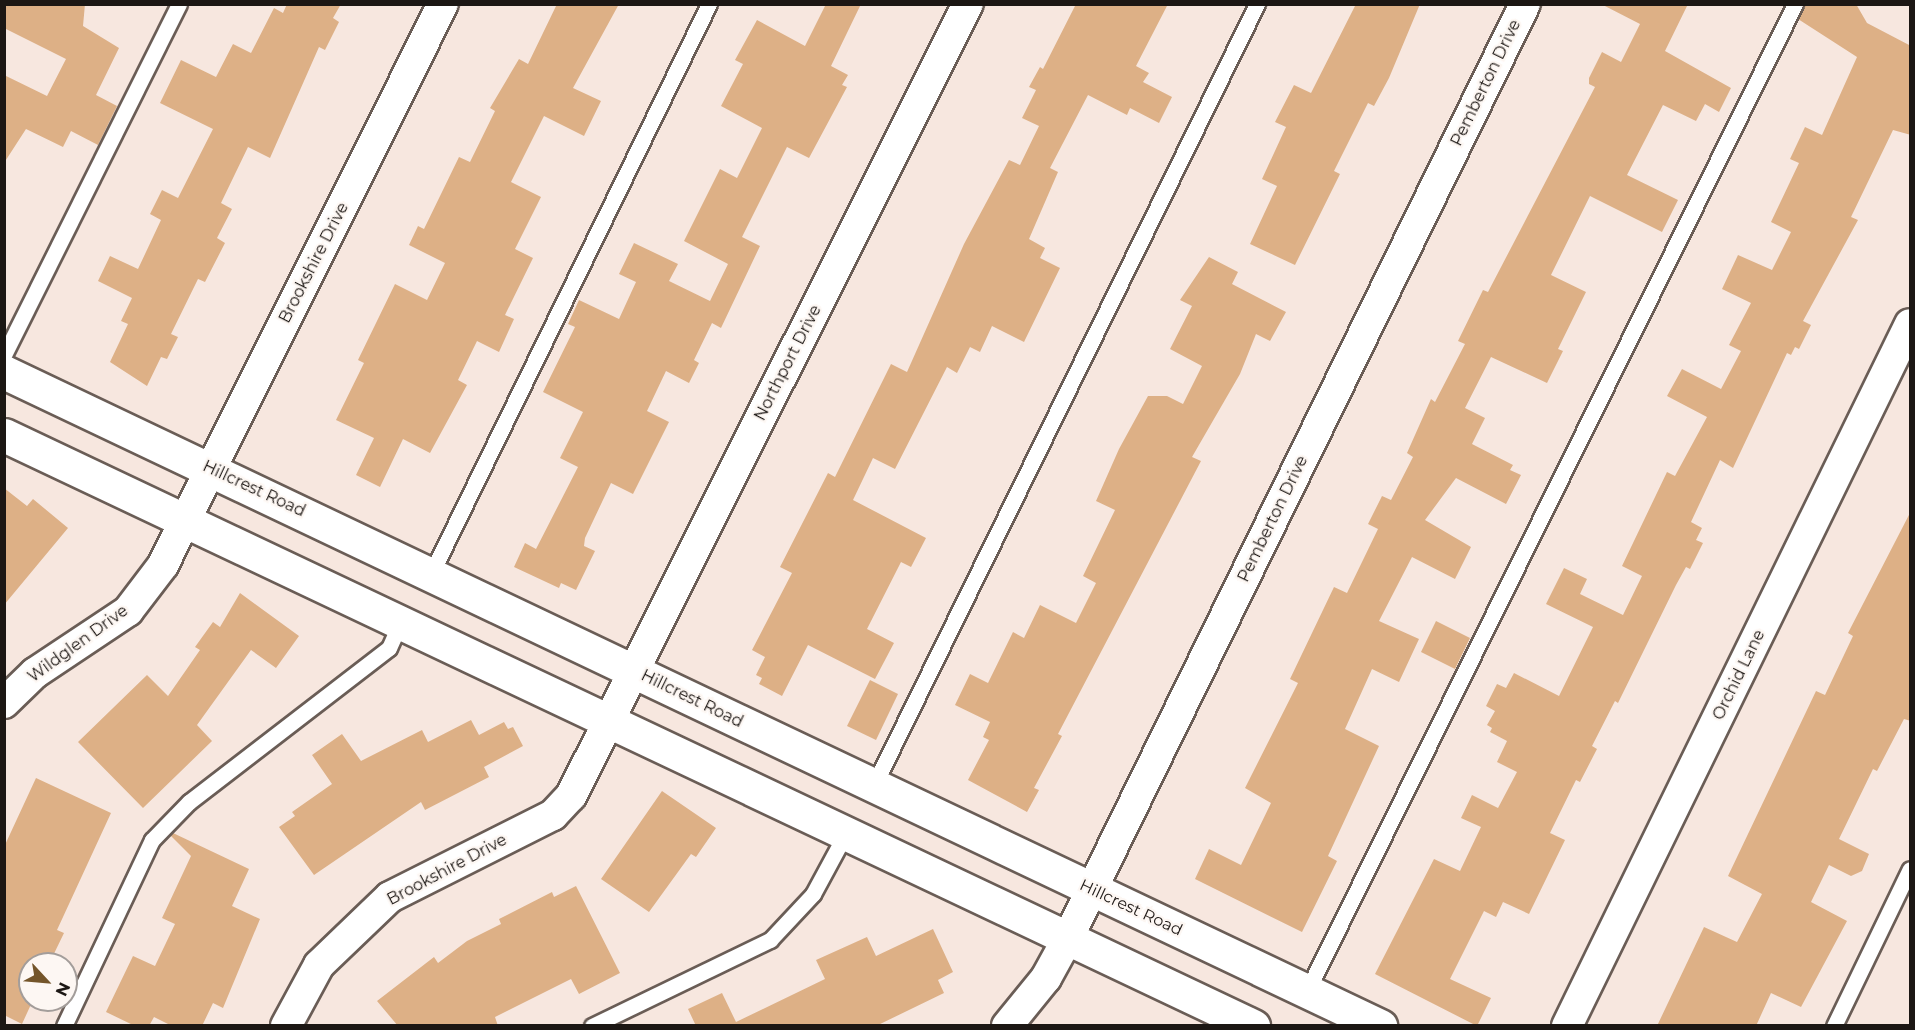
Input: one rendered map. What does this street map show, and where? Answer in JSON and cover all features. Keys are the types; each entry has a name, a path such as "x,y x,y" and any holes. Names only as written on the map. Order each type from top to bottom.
{"main road":[{"name":"Hillcrest Road","path":"4,372 1380,1026"},
{"path":"4,435 1253,1026"}],"street":[{"name":"Brookshire Drive","path":"185,521 443,4"},
{"name":"Northport Drive","path":"610,721 968,4"},
{"name":"Pemberton Drive","path":"1007,1026 1046,978 1068,938 1525,4"},
{"name":"Orchid Lane","path":"1567,1026 1911,324"},
{"name":"Wildglen Drive","path":"4,704 35,674 128,611 163,565 185,521"},
{"name":"Brookshire Drive","path":"286,1026 319,965 390,897 553,815 571,796 610,721"}],"lane":[{"path":"4,355 178,4"},
{"path":"431,574 709,4"},
{"path":"874,785 1257,4"},
{"path":"1307,991 1795,4"},
{"path":"64,1026 152,840 189,802 389,648 401,621"},
{"path":"592,1026 770,940 813,894 846,833"},
{"path":"1834,1026 1911,869"}],"building":[{"path":"4,4 85,4 83,26 119,48 96,95 117,106 98,145 71,131 63,147 26,129 4,163 4,75 47,96 66,59 4,28"},
{"path":"287,4 341,4 333,18 339,22 325,50 319,47 270,158 248,147 221,203 232,209 217,238 225,243 205,282 198,279 171,334 178,337 167,359 161,357 147,386 110,362 128,324 121,321 132,298 98,281 110,256 138,269 161,220 150,214 162,190 178,198 213,129 160,103 181,60 216,77 233,44 251,53 274,8 283,13"},
{"path":"557,4 619,4 573,88 601,101 584,136 544,116 511,182 541,197 515,249 533,258 505,315 514,319 499,352 477,341 458,380 467,385 430,453 403,439 380,487 356,475 374,438 336,420 364,363 358,360 395,284 427,300 445,263 409,245 418,226 424,229 459,157 470,162 495,111 490,108 519,59 528,64"},
{"path":"826,4 861,4 831,66 848,75 842,85 847,87 809,158 787,147 742,237 760,246 721,328 712,323 694,360 699,363 689,383 666,371 647,411 669,422 633,494 611,483 585,538 584,546 595,551 576,590 561,583 559,588 514,567 525,543 536,549 578,467 560,458 583,412 543,392 575,327 568,324 579,300 619,319 636,282 619,274 634,243 678,264 669,281 710,301 728,264 684,241 720,169 737,178 762,128 721,106 743,64 735,60 757,20 805,46"},
{"path":"1076,4 1168,4 1136,66 1149,73 1143,82 1172,97 1159,123 1130,108 1127,115 1088,95 1050,168 1058,172 1029,239 1045,248 1040,258 1060,268 1024,342 992,326 980,352 970,347 957,373 947,367 895,469 873,458 853,500 926,538 911,567 901,562 867,629 894,643 875,679 808,645 782,696 759,684 762,678 756,675 765,657 752,650 792,573 780,567 828,473 835,477 891,364 907,372 964,244 1009,160 1020,165 1039,126 1022,118 1036,90 1029,87 1040,67 1043,69"},
{"path":"1356,4 1420,4 1389,78 1374,106 1368,103 1334,171 1340,174 1295,265 1250,244 1277,186 1262,179 1286,127 1275,122 1294,85 1311,93"},
{"path":"1601,4 1688,4 1665,51 1731,88 1719,112 1705,104 1696,121 1663,105 1627,175 1678,200 1662,232 1590,196 1551,275 1586,292 1558,349 1563,351 1547,383 1491,357 1465,408 1485,418 1472,444 1513,465 1510,470 1521,475 1506,504 1456,478 1425,520 1471,547 1455,579 1412,557 1379,621 1419,639 1399,682 1372,669 1345,729 1379,746 1328,856 1337,861 1302,932 1195,879 1209,849 1241,865 1271,803 1245,788 1298,683 1290,679 1334,587 1347,593 1378,529 1368,524 1382,496 1391,500 1413,457 1407,453 1431,399 1435,402 1465,344 1458,341 1483,290 1488,292 1595,87 1589,84 1589,78 1602,52 1621,62 1640,24"},
{"path":"1805,4 1856,4 1867,23 1911,46 1911,135 1893,130 1851,217 1858,220 1803,321 1811,325 1799,349 1795,347 1791,355 1787,353 1733,468 1720,460 1691,522 1702,528 1696,540 1703,543 1690,569 1686,567 1676,585 1618,703 1615,701 1592,746 1597,749 1580,782 1576,780 1550,833 1565,840 1529,914 1503,902 1496,917 1484,911 1450,979 1491,998 1477,1026 1375,974 1434,859 1460,871 1481,827 1461,818 1472,795 1498,808 1517,772 1497,762 1507,741 1490,732 1492,728 1487,725 1495,711 1486,706 1497,684 1506,688 1514,673 1559,696 1593,627 1546,604 1564,568 1587,579 1580,594 1623,615 1642,576 1622,566 1667,472 1675,476 1707,417 1667,396 1682,369 1721,389 1741,351 1729,345 1751,303 1722,289 1738,255 1772,270 1791,232 1771,222 1799,163 1790,159 1805,127 1822,135 1857,57 1798,19"},
{"path":"1209,257 1238,272 1232,284 1286,312 1270,341 1256,334 1240,374 1192,457 1201,461 1058,734 1062,736 1034,788 1039,790 1027,812 968,780 989,740 983,737 990,722 955,705 970,674 988,683 1013,632 1024,638 1040,605 1076,623 1096,583 1083,576 1115,510 1096,501 1119,449 1148,396 1167,396 1183,404 1202,366 1170,349 1192,306 1180,300"},
{"path":"4,488 27,506 33,499 68,528 4,605"},
{"path":"1911,511 1911,721 1904,719 1877,771 1873,769 1839,839 1869,854 1862,871 1851,876 1829,865 1811,902 1847,921 1801,1007 1771,993 1756,1026 1657,1026 1704,927 1737,942 1762,894 1728,876 1816,691 1825,695 1853,636 1848,633"},
{"path":"240,593 299,636 276,668 251,650 197,725 212,741 143,808 78,742 147,675 168,696 200,650 195,647 213,622 220,627"},
{"path":"1436,621 1470,638 1455,669 1421,652"},
{"path":"870,680 898,694 876,740 847,726"},
{"path":"471,720 479,735 504,722 508,729 513,727 523,746 484,767 489,777 425,810 421,802 314,875 279,827 295,816 292,812 332,784 312,755 342,734 361,761 422,730 428,742"},
{"path":"36,778 111,813 57,930 64,933 55,952 18,952 18,1012 28,1012 22,1024 4,1015 4,847"},
{"path":"662,791 716,828 696,857 691,854 649,912 601,879"},
{"path":"173,833 249,869 232,906 260,919 223,1008 213,1003 202,1026 172,1026 154,1017 149,1026 135,1026 106,1012 133,956 155,966 175,924 162,918 191,856 170,835"},
{"path":"576,886 620,973 579,994 571,979 495,1017 498,1026 398,1026 377,1001 434,957 438,963 467,941 501,924 499,919 552,892 554,897"},
{"path":"933,929 953,972 938,980 944,993 876,1026 696,1026 688,1009 722,993 736,1022 825,979 816,960 867,937 876,956"}]}
